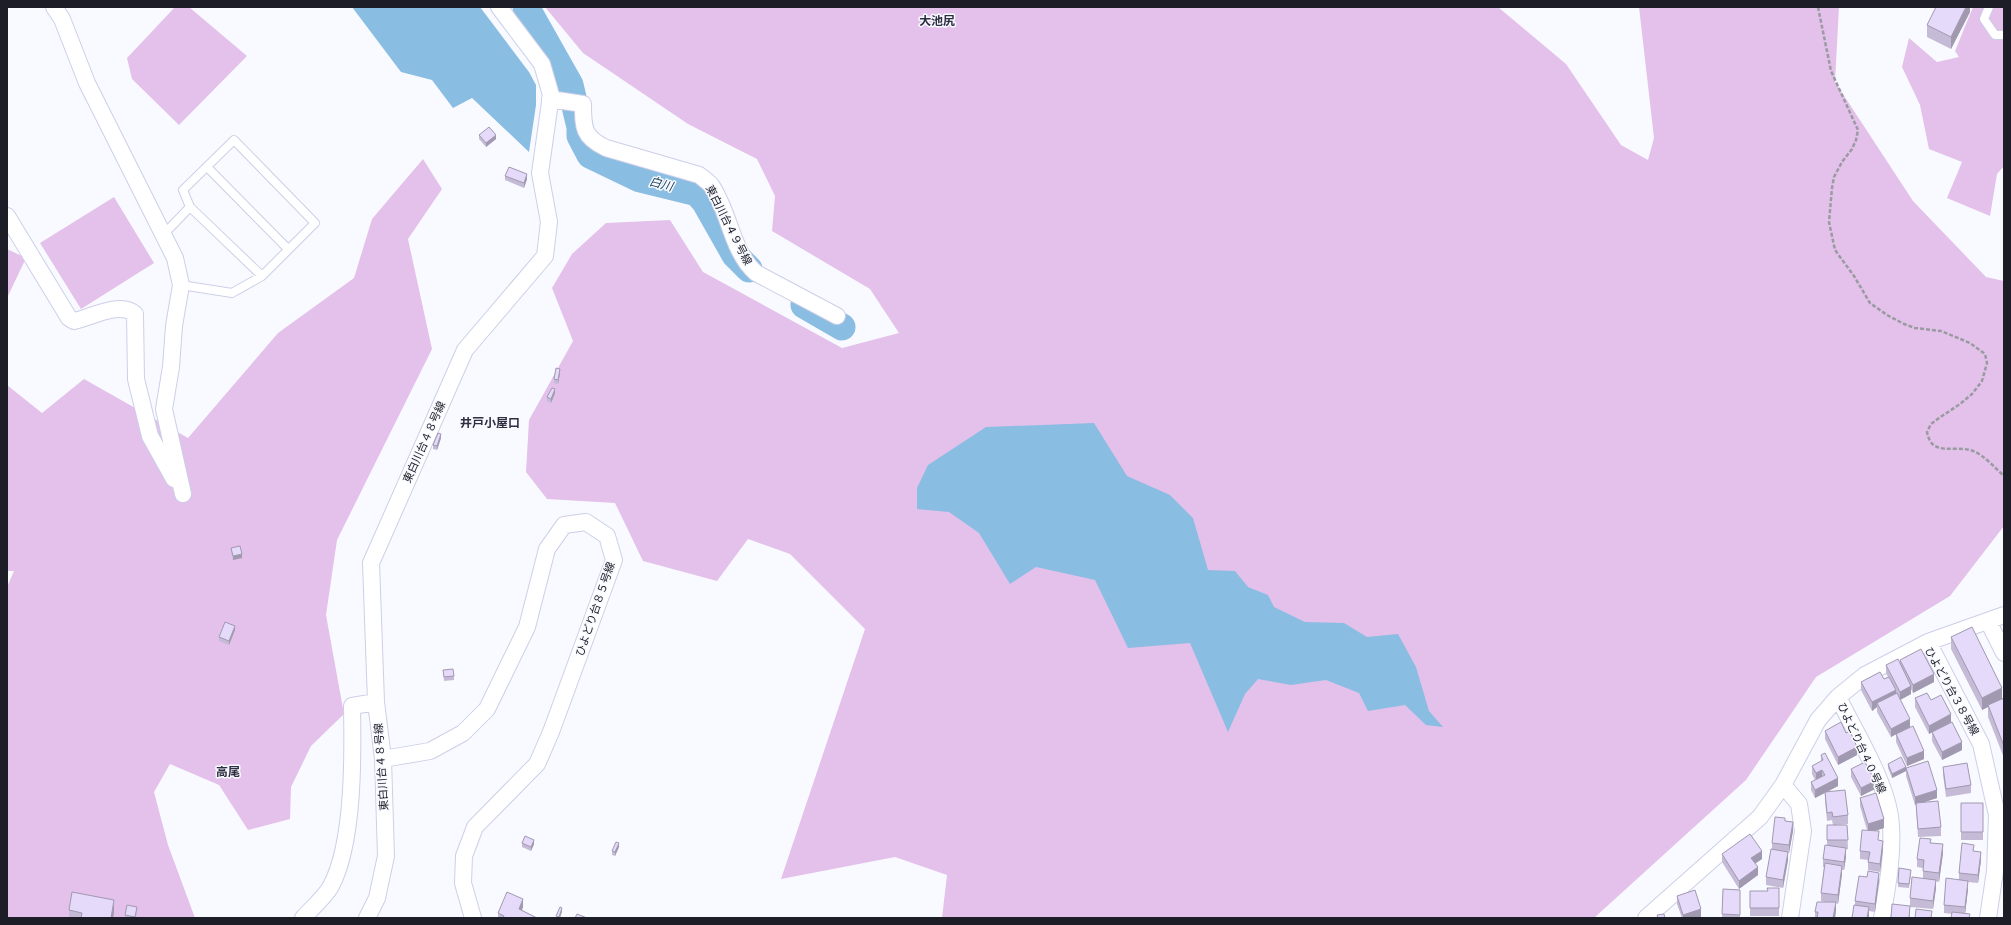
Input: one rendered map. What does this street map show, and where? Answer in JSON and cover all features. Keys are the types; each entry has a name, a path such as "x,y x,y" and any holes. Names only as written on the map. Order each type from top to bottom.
{"street":[{"path":"7,216 69,318 74,321 119,308 129,309 135,314 136,379 150,436 183,494 164,409 181,285 175,258 87,83 62,19 54,7"},
{"name":"東白川台４８号線","path":"367,918 377,898 386,856 383,759 376,702 371,564 464,350 545,256 549,222 540,173 551,95 542,64 499,7"},
{"name":"東白川台４９号線","path":"550,100 583,104 583,127 594,142 606,148 699,175 711,185 743,256 750,268 756,273 837,316"},
{"name":"ひよどり台８５号線","path":"383,759 430,751 463,733 473,724 487,709 527,627 547,549 564,525 586,522 607,536 614,560 551,732 537,764 475,827 464,856 463,883 473,918"},
{"path":"1928,642 1988,622 2004,615"},
{"path":"1988,622 2004,653"},
{"name":"ひよどり台３８号線","path":"1646,918 1760,817 1783,785 1818,720 1838,697 1865,675 1928,642 1980,744 1997,815 1995,871 1988,918"},
{"name":"ひよどり台４０号線","path":"1838,697 1882,787 1891,825 1891,861 1882,918"},
{"path":"303,918 331,886 346,845 353,752 352,706 376,702"},
{"path":"1783,785 1799,804 1804,831 1790,918"}],"lane":[{"path":"1989,7 1984,19 1995,35 2004,35"},
{"path":"181,285 232,293 262,276 315,223 234,140 183,190 190,207 262,276"},
{"path":"207,166 288,249"},
{"path":"164,234 190,207"}],"path":[{"path":"1818,7 1831,71 1858,130 1852,149 1842,162 1834,177 1829,222 1835,250 1854,276 1870,303 1915,328 1941,331 1970,343 1985,354 1987,363 1982,381 1960,404 1931,424 1927,432 1929,441 1935,446 1974,451 2004,476"}],"shaded area":[{"path":"175,7 189,7 247,56 179,125 132,79 127,58"},
{"path":"545,7 1498,7 1566,64 1621,145 1648,160 1654,138 1639,7 1839,7 1835,82 1913,201 1986,277 2004,281 2004,526 1950,596 1816,677 1746,780 1594,918 942,918 947,875 895,857 781,879 865,629 790,554 748,539 717,581 643,561 615,503 547,499 526,472 529,420 573,341 552,288 572,254 606,223 670,220 703,272 842,348 899,333 870,289 772,231 775,196 757,159 688,124 583,53"},
{"path":"1973,7 2004,7 2004,166 1997,174 1990,216 1947,198 1962,162 1929,149 1920,105 1902,67 1909,38 1937,62 1959,57 1955,51"},
{"path":"423,159 442,189 408,239 432,349 337,540 326,615 344,714 311,746 291,787 290,819 248,830 219,785 170,764 154,792 168,845 195,918 7,918 7,587 14,571 7,571 7,385 42,413 84,379 188,438 278,333 354,278 372,219"},
{"path":"114,197 154,263 81,309 40,243"},
{"path":"7,249 26,258 7,298"}],"water":[{"path":"352,7 480,7 529,72 536,85 536,105 529,152 472,98 453,108 432,80 401,72"},
{"path":"1094,423 1127,476 1170,495 1193,518 1208,570 1235,571 1248,587 1268,595 1274,607 1305,622 1344,623 1367,637 1398,634 1416,667 1429,711 1443,727 1426,725 1405,705 1368,711 1359,693 1326,680 1291,685 1258,679 1245,694 1228,732 1190,643 1128,648 1095,580 1036,567 1010,584 979,533 949,512 917,509 917,488 928,465 986,427"}],"building":[{"path":"1936,7 1966,7 1951,37 1927,25"},
{"path":"489,127 496,135 486,143 479,135"},
{"path":"509,167 527,174 524,183 505,176"},
{"path":"556,368 560,369 558,380 554,379"},
{"path":"552,388 555,389 551,399 547,397"},
{"path":"438,433 441,434 437,446 433,445"},
{"path":"240,546 242,554 233,556 231,548"},
{"path":"225,622 235,626 229,641 219,637"},
{"path":"1972,627 2002,688 1982,698 1951,637"},
{"path":"1921,649 1934,674 1913,685 1900,660"},
{"path":"1898,659 1911,686 1900,692 1886,665"},
{"path":"453,669 454,676 444,677 443,670"},
{"path":"1880,672 1884,679 1889,677 1896,690 1872,702 1861,682"},
{"path":"1897,693 1910,719 1891,729 1877,703"},
{"path":"1927,693 1931,700 1941,695 1951,714 1929,726 1915,698"},
{"path":"2004,698 2004,746 1988,705"},
{"path":"1841,722 1846,733 1850,731 1857,747 1838,757 1825,731"},
{"path":"1952,722 1962,742 1942,752 1932,732"},
{"path":"1913,726 1924,751 1907,758 1896,734"},
{"path":"1825,753 1838,778 1815,790 1811,782 1825,775 1822,770 1816,773 1812,766 1823,760 1821,755"},
{"path":"1901,757 1906,767 1892,774 1888,764"},
{"path":"1928,761 1937,790 1915,797 1906,768"},
{"path":"1865,762 1875,781 1861,788 1851,769"},
{"path":"1967,763 1971,785 1946,789 1943,767"},
{"path":"1845,790 1848,815 1833,817 1832,812 1827,813 1825,792"},
{"path":"1876,793 1884,819 1868,824 1860,798"},
{"path":"1938,801 1941,827 1918,829 1916,803"},
{"path":"1961,803 1983,803 1983,832 1961,832"},
{"path":"1775,817 1785,818 1785,821 1793,822 1789,845 1772,843"},
{"path":"1827,825 1847,825 1848,840 1827,840"},
{"path":"1862,830 1879,831 1878,840 1883,841 1880,864 1868,862 1870,852 1860,851"},
{"path":"1750,834 1762,851 1751,858 1758,867 1739,881 1722,854"},
{"path":"525,836 534,840 531,847 522,843"},
{"path":"1920,838 1931,839 1930,843 1943,844 1939,873 1923,871 1924,860 1917,859"},
{"path":"616,842 619,843 615,852 612,851"},
{"path":"1962,843 1974,845 1973,851 1981,852 1978,875 1959,873"},
{"path":"1825,845 1846,848 1844,862 1823,859"},
{"path":"1771,849 1788,852 1783,880 1766,877"},
{"path":"1825,863 1842,866 1838,895 1821,893"},
{"path":"1899,868 1911,870 1909,884 1898,883"},
{"path":"1868,871 1879,873 1875,904 1855,901 1859,876 1867,877"},
{"path":"1912,877 1936,880 1933,901 1910,898"},
{"path":"1946,878 1968,881 1965,907 1944,905"},
{"path":"1767,888 1779,888 1779,908 1750,908 1750,891 1768,891"},
{"path":"1723,889 1740,890 1740,915 1722,914"},
{"path":"1695,890 1701,909 1683,915 1677,896"},
{"path":"72,892 114,900 111,918 81,918 82,913 69,910"},
{"path":"507,892 523,899 519,909 537,918 503,918 504,916 498,913"},
{"path":"1817,902 1836,902 1833,918 1817,918 1818,912 1815,912"},
{"path":"1892,904 1910,906 1909,918 1891,918"},
{"path":"127,905 137,907 135,917 125,915"},
{"path":"1854,905 1869,907 1867,918 1852,918"},
{"path":"560,907 562,908 559,917 556,916"},
{"path":"1916,909 1932,911 1931,918 1915,918"},
{"path":"1952,912 1970,914 1969,918 1951,918"},
{"path":"577,914 587,918 575,918"},
{"path":"1664,914 1665,918 1658,918 1657,915"}],"waterway":[{"name":"白川","path":"526,7 570,85 580,127 580,136 590,155 640,179 697,193 705,202 735,255 749,269"},
{"name":"白川","path":"804,305 842,327"}],"district":[{"name":"大池尻","path":"937,21"},
{"name":"井戸小屋口","path":"490,423"},
{"name":"高尾","path":"228,772"}]}
